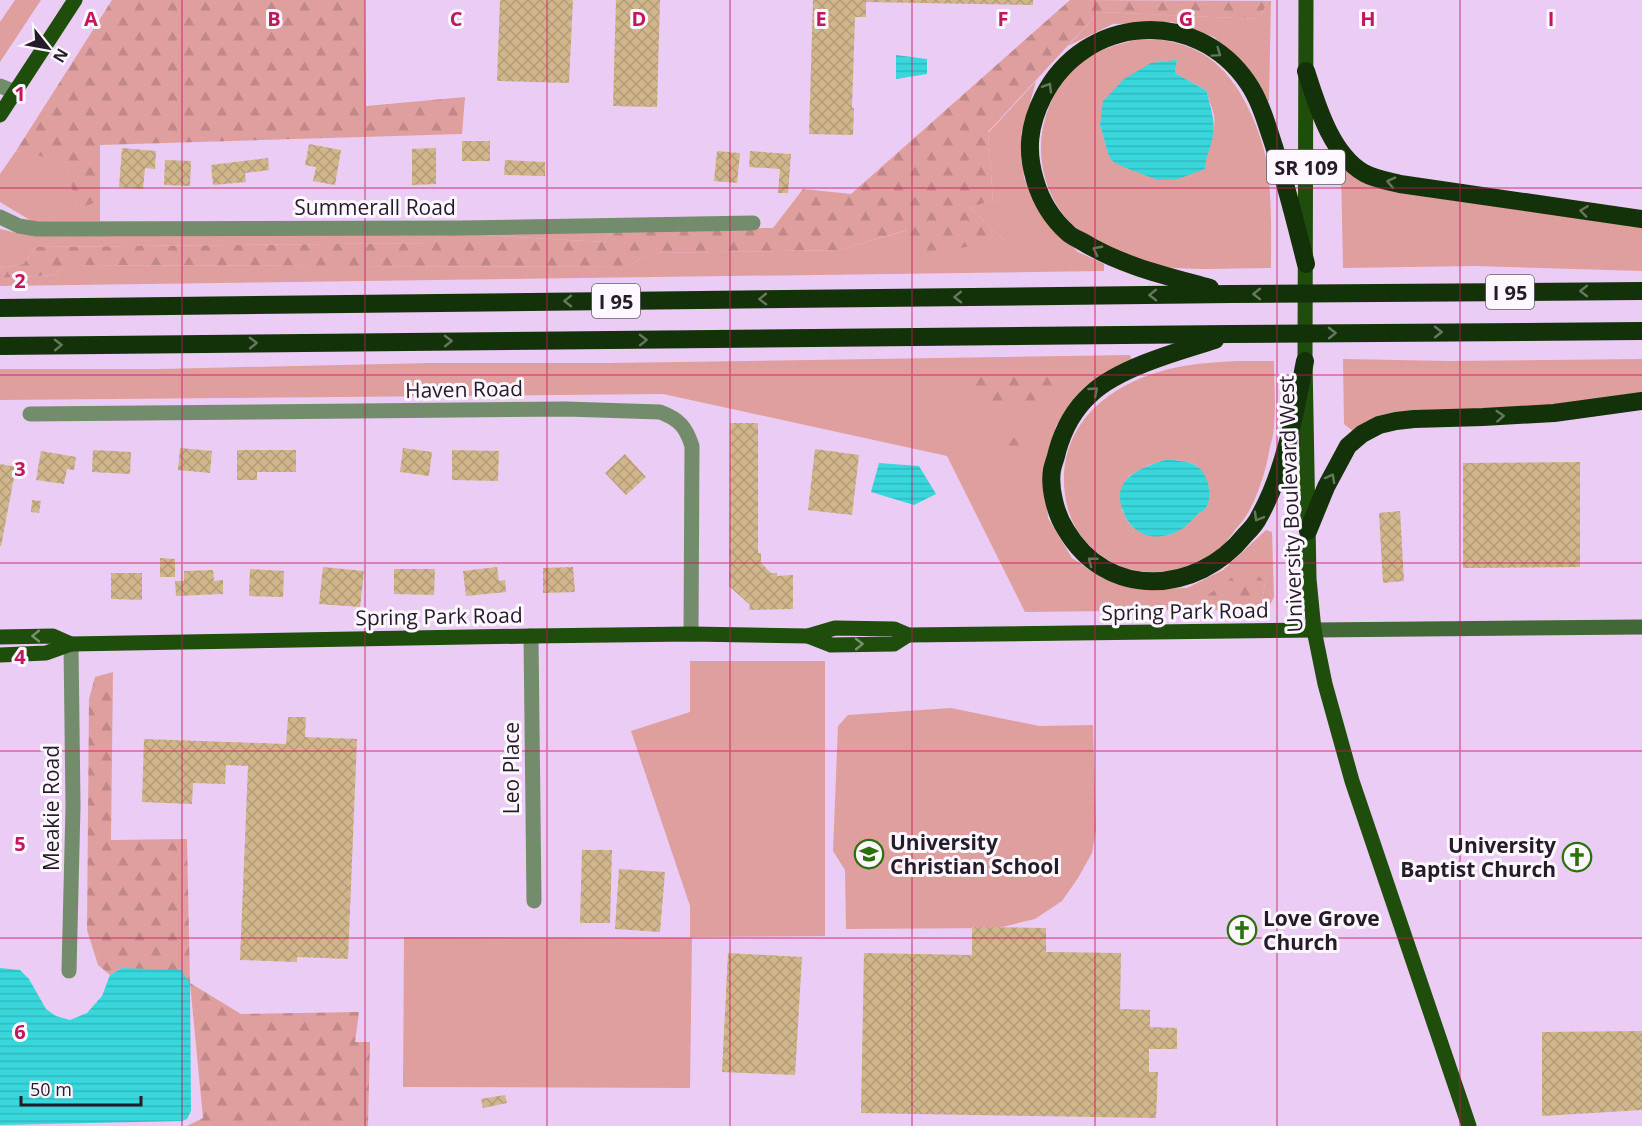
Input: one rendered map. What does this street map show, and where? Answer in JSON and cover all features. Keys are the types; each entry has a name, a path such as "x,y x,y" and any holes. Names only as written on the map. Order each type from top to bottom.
{"highway":[{"path":"1233,294 1142,269 1100,253 1068,233 1040,199 1030,164 1028,146 1034,117 1048,85 1077,53 1093,43 1129,31 1150,29 1168,32 1187,36 1205,45 1223,56 1236,69 1248,83 1262,111 1280,164 1306,264"},
{"path":"1306,71 1316,104 1326,126 1351,163 1365,173 1400,184 1642,219"},
{"name":"I 95","path":"0,308 1642,291"},
{"name":"I 95","path":"0,346 1642,331"},
{"path":"1231,334 1168,355 1103,384 1090,394 1069,422 1061,438 1052,471 1055,503 1059,520 1073,543 1090,561 1119,576 1155,581 1200,572 1215,564 1237,546 1259,519 1275,481 1294,416 1305,361"},
{"path":"1308,531 1326,487 1348,446 1362,434 1379,426 1414,419 1554,413 1642,401"}],"main road":[{"path":"0,115 75,0"},
{"name":"University Boulevard West","path":"1306,0 1305,361 1309,579 1314,630 1325,684 1352,781 1469,1126"},
{"name":"Spring Park Road","path":"0,655 46,653 71,644 691,634 808,636 835,628 894,628 908,635 1642,627"},
{"name":"Spring Park Road","path":"0,637 53,636 71,644"}],"street":[{"path":"0,86 15,92"},
{"name":"Summerall Road","path":"0,217 19,226 37,229 461,228 753,223"},
{"name":"Haven Road","path":"30,414 555,409 660,412 681,423 688,433 692,446 691,634"},
{"name":"Leo Place","path":"531,636 534,901"},
{"name":"Meakie Road","path":"69,971 73,806 71,644"}],"green space":[{"path":"15,0 41,0 0,62 0,22"},
{"path":"112,0 365,0 366,106 465,97 462,134 100,145 100,201 77,209 65,161 16,151"},
{"path":"1070,0 1268,1 1259,19 1099,12 988,132 993,200 970,208 1005,241 915,255 907,230 839,250 650,253 626,267 64,265 55,275 0,278 0,268 23,264 37,247 434,243 444,233 604,242 613,229 773,228 803,189 851,194"},
{"path":"1268,1 1271,1 1269,101 1266,101 1251,72 1214,37 1172,22 1113,24 1068,46 1099,12 1259,19"},
{"path":"1140,39 1165,40 1198,51 1221,68 1238,90 1256,124 1267,164 1271,207 1271,268 1187,269 1150,263 1089,237 1072,224 1058,207 1047,186 1041,151 1042,134 1052,101 1060,85 1071,71 1086,58 1112,46","holes":["1177,60 1175,73 1207,91 1214,115 1214,127 1205,160 1109,157 1100,125"]},
{"path":"1036,81 1021,135 1024,178 1044,219 1078,252 1104,264 1104,271 0,286 0,278 55,275 63,265 626,267 650,253 839,250 908,230 1004,240 970,208 993,200 988,133"},
{"path":"16,151 65,160 77,208 100,201 100,221 33,222 0,202 0,174"},
{"path":"1346,167 1642,225 1642,271 1475,266 1343,268 1341,170"},
{"path":"0,229 34,235 613,229 604,242 444,233 434,243 37,247 23,264 0,268"},
{"path":"1130,355 1132,361 1106,372 1079,395 1056,426 1045,471 1048,518 1072,558 1102,578 1140,589 1187,588 1223,570 1266,530 1272,532 1274,597 1270,605 1261,611 1265,582 1209,595 1203,610 1025,612 947,456 663,394 0,400 0,369 158,369 430,363 610,363"},
{"path":"1343,359 1449,361 1642,359 1642,395 1354,432 1344,424"},
{"path":"1231,361 1274,361 1273,436 1262,480 1246,517 1213,555 1200,562 1164,572 1145,572 1117,565 1086,542 1075,527 1068,509 1064,480 1067,456 1074,435 1086,417 1102,402 1120,389 1140,379 1184,366","holes":["1168,459 1197,466 1201,474 1204,510 1180,530 1168,535 1134,528 1122,510 1129,476 1149,465"]},
{"path":"1032,371 1064,380 1040,407 993,407 960,377"},
{"path":"996,435 1032,441 1010,471"},
{"path":"1247,566 1265,582 1261,611 1203,610 1208,595"},
{"path":"690,661 825,661 825,936 690,937 690,906 631,731 690,712"},
{"path":"113,672 111,840 187,839 190,983 122,968 110,975 98,965 87,930 89,699 95,677"},
{"path":"951,708 1039,726 1093,725 1096,829 1092,853 1062,901 1035,919 998,928 846,929 845,870 833,851 838,726 848,715"},
{"path":"404,937 692,938 690,1088 403,1087"},
{"path":"190,983 241,1014 359,1012 355,1042 370,1042 368,1126 187,1126 203,1118"}],"shaded area":[{"path":"896,55 927,59 927,74 896,79"},
{"path":"1177,60 1175,73 1207,91 1213,133 1205,169 1178,179 1158,180 1115,163 1109,157 1100,125 1103,101 1124,79 1151,63"},
{"path":"1168,459 1189,463 1200,468 1206,479 1209,499 1204,510 1180,530 1162,536 1150,536 1139,532 1126,519 1120,497 1121,488 1140,469"},
{"path":"879,463 919,466 936,494 914,505 871,492"},
{"path":"0,968 20,970 29,979 46,1009 56,1016 70,1020 87,1013 102,996 110,975 122,968 181,970 190,983 191,1111 187,1119 182,1121 0,1125"}],"building":[{"path":"500,0 573,0 569,83 497,81"},
{"path":"616,0 660,0 657,107 613,106"},
{"path":"813,0 1033,0 1033,5 866,2 866,17 855,17 853,135 809,134"},
{"path":"462,141 490,141 490,161 462,161"},
{"path":"309,144 341,150 335,185 313,181 316,167 305,165"},
{"path":"122,148 156,151 155,169 145,168 143,189 119,187"},
{"path":"436,148 436,184 412,185 412,149"},
{"path":"717,151 740,153 737,183 714,181"},
{"path":"750,151 791,154 788,193 778,193 780,169 749,167"},
{"path":"268,158 269,170 245,173 246,182 213,185 211,165"},
{"path":"165,160 191,161 190,186 164,185"},
{"path":"505,160 545,162 545,176 504,175"},
{"path":"730,423 758,423 758,553 761,553 761,563 771,573 777,573 777,576 793,575 793,609 749,610 750,605 729,586"},
{"path":"180,448 212,451 210,473 178,470"},
{"path":"403,448 432,452 429,476 400,472"},
{"path":"815,449 859,455 852,515 808,510"},
{"path":"93,450 131,452 130,474 92,472"},
{"path":"237,450 296,450 296,472 257,472 257,480 237,480"},
{"path":"452,450 499,451 498,481 452,480"},
{"path":"41,451 76,457 74,470 67,469 64,484 36,480"},
{"path":"625,454 646,477 626,495 605,473"},
{"path":"1580,462 1580,567 1463,568 1463,463"},
{"path":"0,464 16,467 1,546 0,546"},
{"path":"32,500 41,501 39,513 31,512"},
{"path":"1400,511 1404,581 1383,583 1379,513"},
{"path":"160,558 175,559 175,577 160,577"},
{"path":"323,567 364,571 360,607 319,604"},
{"path":"497,567 499,581 505,580 506,592 466,596 463,571"},
{"path":"573,567 575,592 543,593 543,568"},
{"path":"250,569 284,571 283,597 249,596"},
{"path":"394,569 435,569 434,595 394,594"},
{"path":"213,570 214,581 223,580 223,594 176,596 175,581 184,581 184,571"},
{"path":"111,573 142,573 142,600 111,599"},
{"path":"288,717 306,717 305,737 357,739 348,959 297,957 297,962 240,960 248,766 226,765 225,784 193,783 192,804 142,802 144,739 286,744"},
{"path":"582,850 612,850 610,923 580,923"},
{"path":"619,869 665,872 660,932 615,929"},
{"path":"972,927 1046,928 1046,952 1121,953 1120,1009 1150,1010 1150,1027 1177,1028 1177,1049 1149,1049 1149,1072 1158,1072 1156,1118 861,1113 864,953 972,955"},
{"path":"728,953 802,957 795,1075 722,1072"},
{"path":"1642,1031 1642,1110 1542,1116 1542,1032"},
{"path":"505,1095 507,1103 483,1108 481,1099"}],"place":[{"name":"University Christian School","path":"869,854"},
{"name":"University Baptist Church","path":"1577,857"},
{"name":"Love Grove Church","path":"1242,930"}]}
